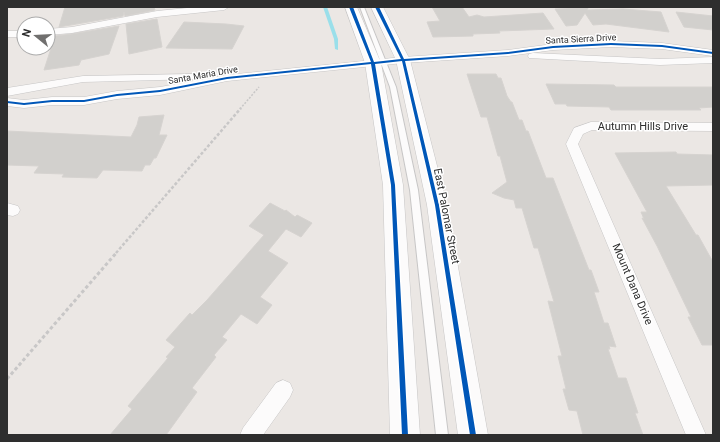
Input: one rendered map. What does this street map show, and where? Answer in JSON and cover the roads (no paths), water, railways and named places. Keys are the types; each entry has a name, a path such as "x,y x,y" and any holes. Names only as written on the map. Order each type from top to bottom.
{"main road":[{"path":"351,7 379,63 393,185 404,435"},
{"name":"East Palomar Street","path":"377,7 403,60 437,205 473,435"}],"street":[{"path":"56,31 72,30 157,14 224,7"},
{"name":"Santa Sierra Drive","path":"403,60 508,53 553,47 611,44 662,46 713,53"},
{"name":"Santa Sierra Drive","path":"508,53 549,58 621,61 660,62 713,60"},
{"name":"Santa Maria Drive","path":"7,102 24,104 52,101 84,101 117,95 160,91 227,78 403,60"},
{"name":"Santa Maria Drive","path":"7,92 83,80 144,77 227,78"},
{"name":"Autumn Hills Drive","path":"576,135 578,131 591,126 713,127"},
{"name":"Mount Dana Drive","path":"576,135 572,144 696,435"},
{"path":"250,435 283,390"}],"lane":[{"path":"362,7 379,63 393,87 414,190 442,435"}],"waterway":[{"path":"325,7 336,39 337,49"}]}
